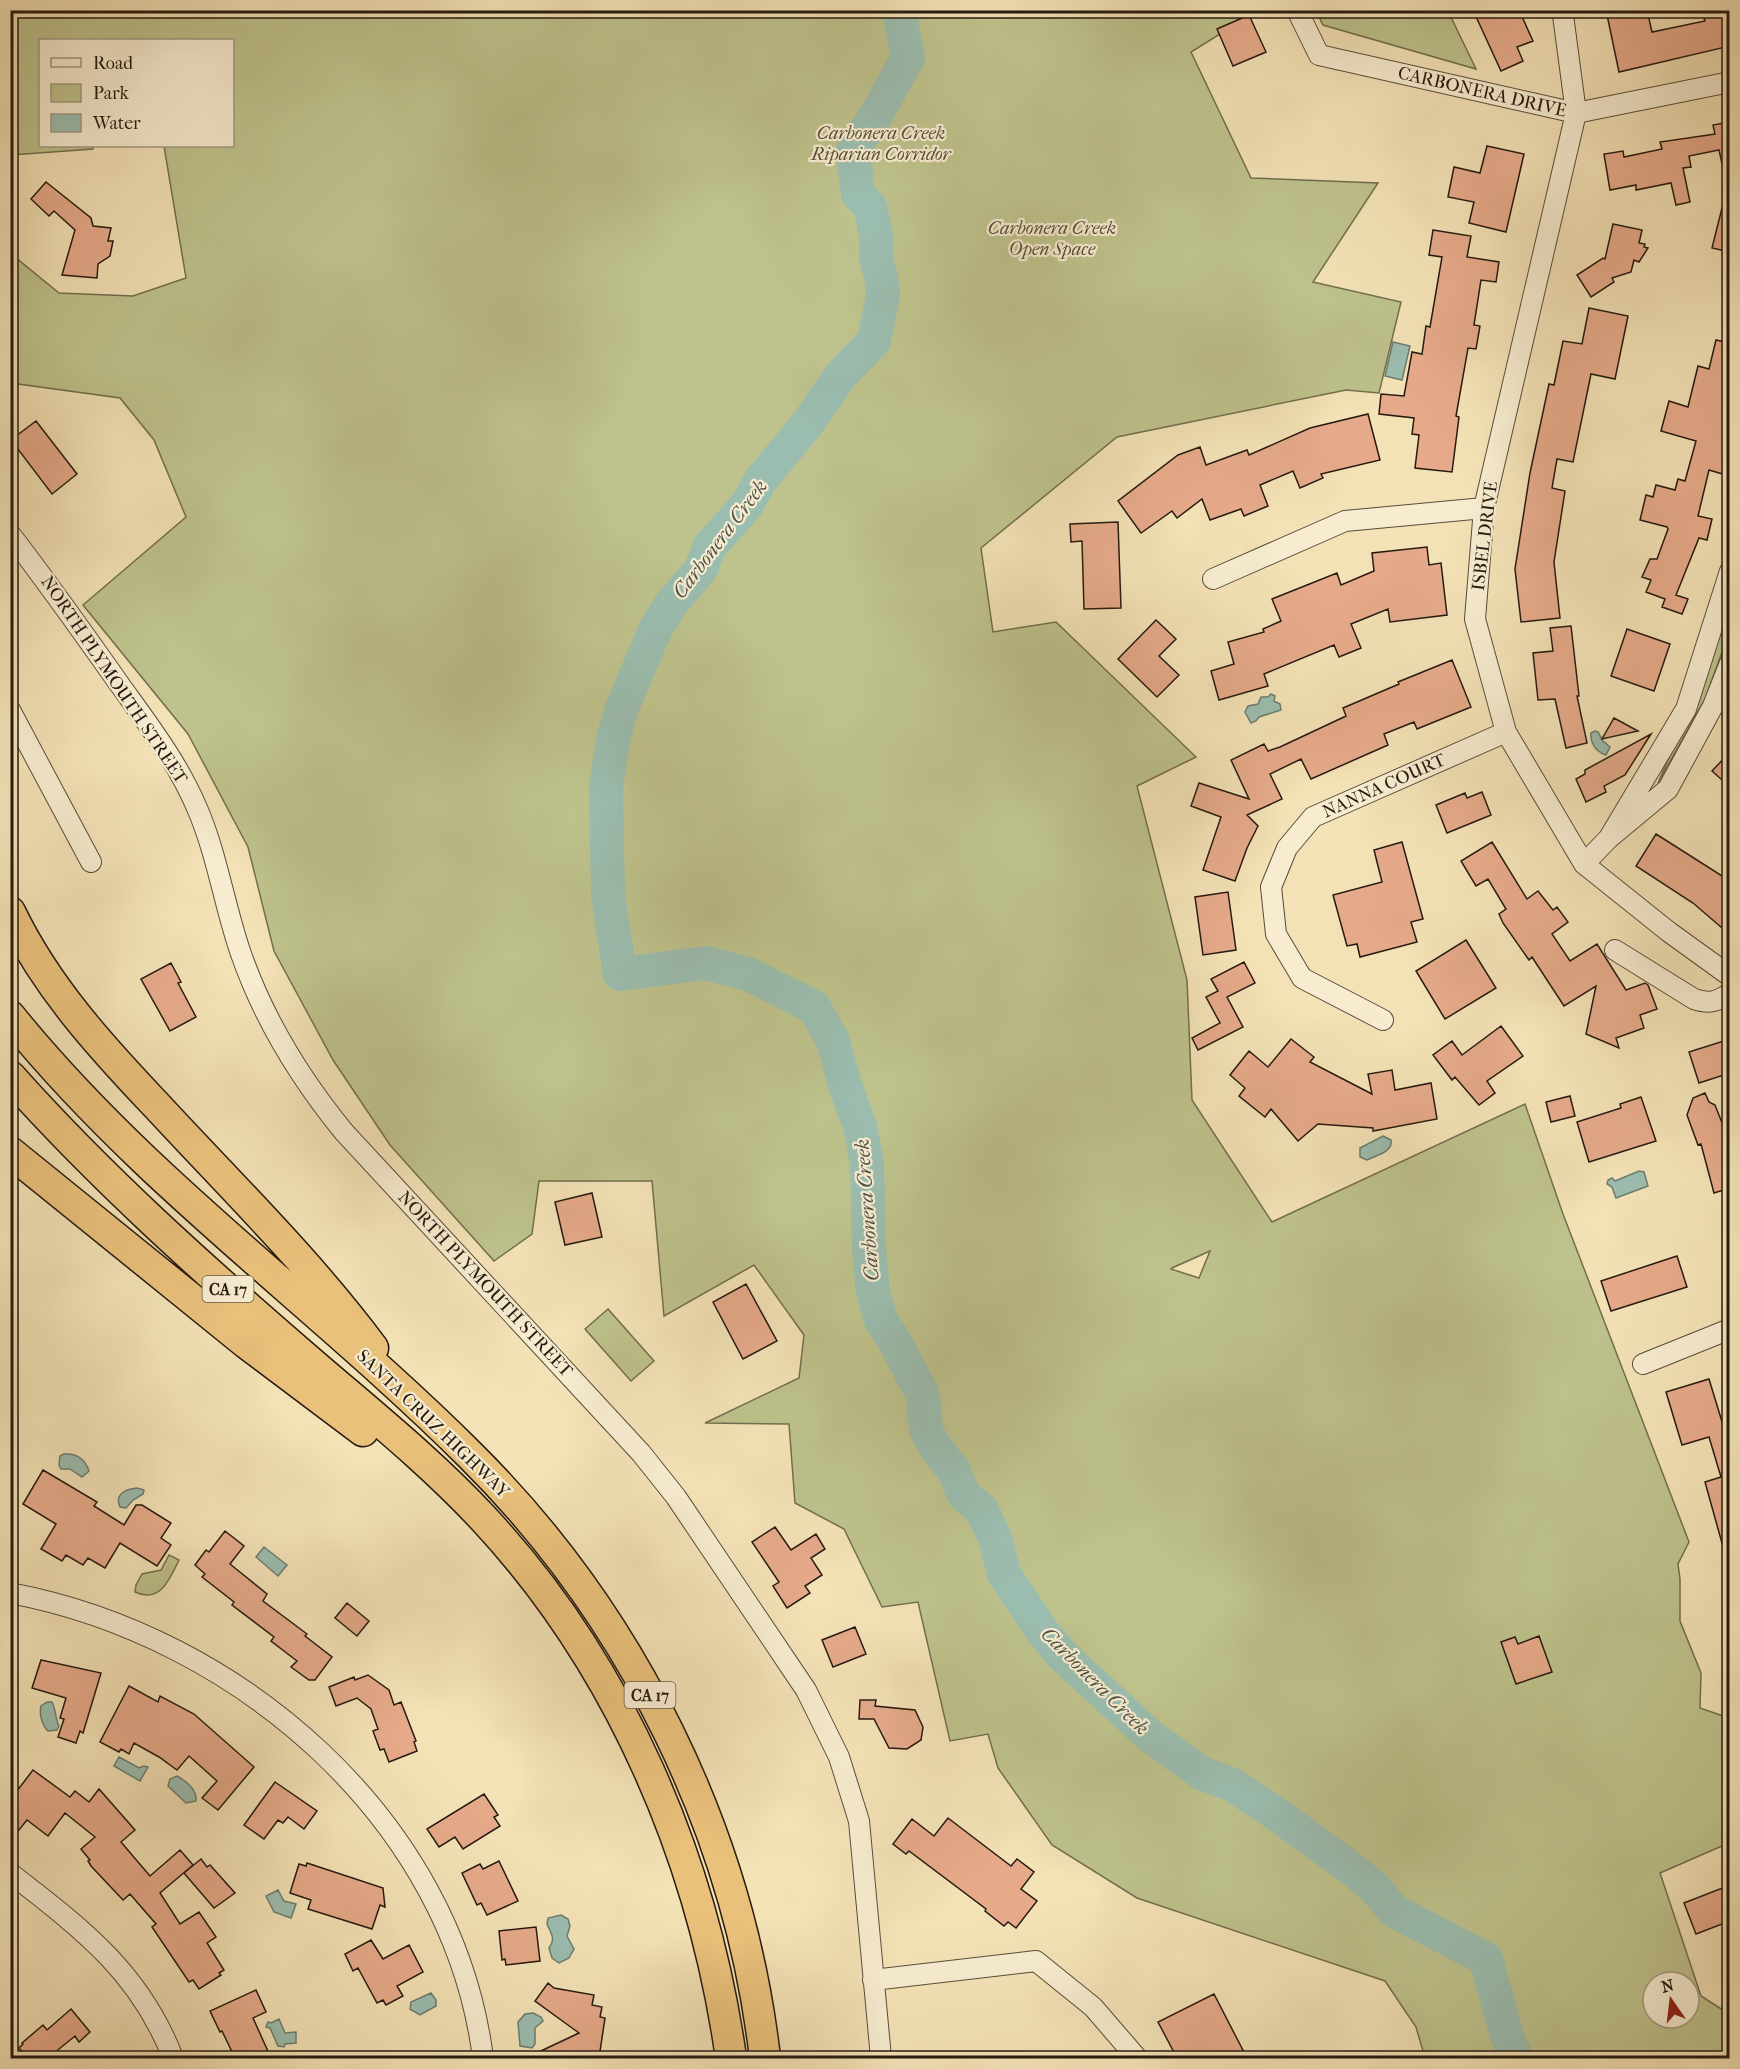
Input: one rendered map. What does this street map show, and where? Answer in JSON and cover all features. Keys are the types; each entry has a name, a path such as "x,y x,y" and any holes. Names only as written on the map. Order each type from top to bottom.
{"highway":[{"path":"10,912 39,964 75,1016 324,1286 410,1399"},
{"name":"SANTA CRUZ HIGHWAY","path":"10,1016 73,1088 130,1146 472,1457 541,1534 603,1617 671,1737 700,1803 729,1884 749,1964 765,2058"},
{"name":"SANTA CRUZ HIGHWAY","path":"10,1076 79,1150 153,1221 455,1490 511,1549 559,1612 603,1680 640,1750 671,1823 697,1899 717,1976 731,2058"},
{"path":"10,1152 283,1371 354,1425 455,1490"}],"street":[{"name":"CARBONERA DRIVE","path":"1297,10 1319,55 1575,113 1730,82"},
{"name":"ISBEL DRIVE","path":"1561,10 1575,113 1484,508 1475,619 1506,732 1584,864 1669,932 1730,976"},
{"path":"1213,579 1345,521 1484,508"},
{"name":"NORTH PLYMOUTH STREET","path":"10,534 47,581 146,721 182,778 197,807 211,845 235,933 252,984 283,1046 302,1076 344,1132 641,1453 676,1497 812,1700 839,1757 859,1821 881,2058"},
{"path":"1610,838 1686,709 1730,571"},
{"path":"1584,864 1610,838 1668,789 1713,706 1730,663"},
{"path":"10,710 91,862"},
{"name":"NANNA COURT","path":"1383,1020 1302,978 1276,934 1271,887 1287,848 1314,817 1506,732"},
{"path":"1615,950 1694,999 1705,1003 1718,1001 1730,993"},
{"path":"1643,1364 1730,1329"},
{"path":"10,1593 86,1613 177,1650 256,1699 333,1762 376,1809 404,1848 445,1923 472,2002 483,2058"},
{"path":"10,1873 91,1938 123,1971 148,2007 173,2058"},
{"path":"873,1980 1036,1961 1093,2007 1137,2058"}],"green space":[{"path":"11,11 1257,11 1191,52 1251,178 1378,183 1313,282 1401,302 1379,393 1346,390 1117,437 981,548 993,632 1056,622 1196,757 1137,786 1187,980 1192,1100 1272,1222 1525,1104 1563,1214 1689,1542 1678,1564 1680,1621 1701,1673 1700,1708 1729,1718 1729,1843 1660,1873 1692,1970 1641,1970 1641,2030 1701,2030 1701,1996 1729,2014 1729,2058 1425,2058 1416,2027 1385,1981 1137,1898 1052,1845 998,1768 988,1734 950,1741 918,1602 882,1607 844,1529 795,1503 789,1424 705,1423 799,1378 804,1335 754,1265 664,1316 652,1181 539,1181 532,1234 494,1261 390,1145 333,1060 274,951 248,847 188,734 83,605 186,517 154,440 120,398 11,383 10,253 59,293 133,296 186,278 164,147 234,147 234,39 39,39 39,147 92,147 93,149 11,155","holes":["1210,1251 1199,1278 1172,1268"]},
{"path":"1316,11 1448,11 1476,69 1323,25"},
{"path":"1729,602 1729,633 1705,699 1658,783 1695,696"},
{"path":"608,1309 654,1361 631,1381 585,1329"},
{"path":"169,1555 179,1560 163,1587 152,1595 135,1592 142,1574 161,1570"}],"water":[{"path":"1393,342 1410,346 1402,380 1385,376"},
{"path":"1271,694 1275,696 1274,701 1280,704 1281,710 1259,717 1251,723 1245,712 1248,706 1258,704 1261,697 1268,697"},
{"path":"1595,731 1610,747 1606,755 1599,752 1593,744 1591,733"},
{"path":"1383,1136 1391,1140 1387,1150 1367,1160 1360,1157 1360,1148"},
{"path":"1639,1171 1644,1172 1648,1186 1616,1198 1612,1187 1607,1184 1608,1180 1612,1178 1615,1181"},
{"path":"64,1454 79,1458 89,1471 82,1477 70,1469 61,1469 60,1456"},
{"path":"137,1488 144,1490 143,1494 126,1508 120,1507 119,1499 122,1493"},
{"path":"264,1547 287,1565 278,1576 256,1557"},
{"path":"52,1702 59,1726 57,1730 48,1731 43,1723 41,1706"},
{"path":"119,1757 139,1768 148,1767 140,1781 114,1766"},
{"path":"177,1776 193,1789 196,1801 186,1803 168,1786 170,1779"},
{"path":"278,1890 284,1901 296,1904 291,1918 274,1912 266,1896"},
{"path":"561,1915 568,1919 570,1926 567,1936 574,1949 569,1958 559,1963 552,1958 549,1948 552,1936 547,1924 548,1918"},
{"path":"431,1993 436,2000 436,2006 420,2015 410,2009 411,2002"},
{"path":"533,2013 541,2017 543,2021 535,2028 535,2044 532,2048 520,2046 518,2022 525,2014"},
{"path":"279,2019 285,2033 296,2032 296,2043 285,2044 284,2047 278,2046 270,2028 266,2027 268,2022"}],"building":[{"path":"1473,10 1519,10 1533,41 1517,47 1523,61 1501,71"},
{"path":"1606,10 1647,10 1652,32 1705,21 1704,18 1714,15 1713,10 1730,10 1730,46 1619,72"},
{"path":"1249,15 1266,52 1233,66 1217,29"},
{"path":"1730,122 1730,168 1723,168 1719,150 1689,156 1691,167 1683,168 1690,202 1676,205 1671,183 1636,190 1636,185 1610,190 1604,154 1623,151 1624,157 1662,149 1660,142 1715,134 1713,125"},
{"path":"1487,146 1524,154 1506,232 1469,223 1474,202 1448,197 1454,167 1480,173"},
{"path":"46,182 91,218 93,226 111,228 108,241 113,241 110,256 98,264 97,278 62,275 75,230 54,211 49,216 31,199"},
{"path":"1724,200 1730,200 1730,252 1712,248"},
{"path":"1613,224 1642,230 1639,243 1645,244 1644,247 1648,248 1639,262 1634,260 1631,272 1612,278 1614,282 1591,297 1577,275 1603,258 1605,259"},
{"path":"1433,230 1471,236 1467,257 1499,262 1496,282 1481,280 1474,325 1480,326 1476,349 1468,348 1456,416 1459,417 1452,472 1415,468 1419,435 1412,434 1414,418 1379,414 1381,394 1404,396 1412,352 1422,354 1426,326 1430,327 1442,257 1429,255"},
{"path":"1589,308 1628,316 1615,379 1591,374 1573,462 1557,459 1552,488 1565,491 1554,562 1560,618 1521,622 1515,569 1530,473 1549,384 1554,385 1563,341 1582,344"},
{"path":"1716,340 1730,343 1730,462 1726,475 1709,470 1698,516 1712,519 1707,540 1699,538 1676,595 1688,599 1682,614 1662,607 1665,599 1646,592 1651,580 1642,577 1650,559 1657,559 1668,529 1640,520 1646,495 1653,497 1656,485 1675,490 1678,479 1685,481 1696,441 1661,431 1669,401 1688,407 1698,366 1709,369"},
{"path":"1368,414 1380,460 1321,474 1323,478 1300,488 1293,471 1260,485 1268,506 1244,516 1241,509 1210,520 1202,499 1177,518 1172,511 1141,533 1118,501 1178,455 1200,447 1206,465 1247,450 1249,455 1310,428"},
{"path":"36,421 77,474 52,494 11,440"},
{"path":"1118,522 1121,608 1084,609 1082,541 1071,542 1070,524"},
{"path":"1427,547 1429,565 1441,563 1447,615 1390,622 1388,609 1351,624 1361,648 1339,657 1334,645 1264,674 1268,686 1219,700 1211,671 1234,664 1228,642 1264,632 1263,629 1281,621 1272,599 1337,573 1341,585 1374,571 1372,553"},
{"path":"1156,620 1176,639 1159,656 1179,675 1157,697 1118,659"},
{"path":"1571,626 1579,696 1577,696 1587,743 1566,748 1555,699 1538,700 1533,653 1553,651 1550,628"},
{"path":"1627,629 1670,644 1654,691 1611,676"},
{"path":"1452,660 1471,707 1417,729 1414,722 1384,734 1388,745 1311,779 1301,759 1270,774 1282,799 1247,815 1258,826 1235,881 1203,870 1221,817 1191,806 1199,783 1249,799 1231,760 1264,744 1268,751 1280,747 1346,716 1343,708"},
{"path":"1614,718 1638,731 1602,739"},
{"path":"1651,734 1625,775 1604,786 1606,792 1586,802 1576,779 1585,774 1585,770"},
{"path":"1730,752 1730,787 1712,771"},
{"path":"1482,792 1491,815 1447,833 1436,805 1465,793 1467,798"},
{"path":"1656,834 1730,881 1730,918 1721,927 1693,903 1636,866"},
{"path":"1402,842 1423,919 1411,922 1417,942 1360,957 1357,944 1347,946 1333,895 1382,882 1374,850"},
{"path":"1492,842 1527,899 1538,891 1553,910 1557,907 1568,922 1552,934 1570,961 1597,944 1626,990 1645,983 1648,985 1657,1009 1640,1015 1644,1028 1616,1038 1619,1048 1586,1034 1596,986 1564,1006 1532,957 1529,960 1503,923 1499,914 1506,909 1488,879 1476,886 1461,861"},
{"path":"1228,892 1236,950 1203,955 1195,897"},
{"path":"1466,940 1496,988 1445,1019 1416,971"},
{"path":"1244,962 1255,983 1227,997 1243,1027 1198,1050 1192,1038 1220,1023 1206,997 1218,991 1211,979"},
{"path":"171,963 181,982 178,983 196,1017 170,1031 141,979"},
{"path":"1501,1026 1523,1056 1487,1081 1495,1093 1479,1105 1455,1077 1452,1080 1433,1055 1452,1041 1462,1055"},
{"path":"1291,1039 1314,1057 1310,1062 1372,1094 1368,1074 1392,1070 1395,1090 1431,1083 1437,1119 1373,1131 1373,1128 1318,1124 1298,1141 1271,1109 1265,1117 1239,1096 1245,1088 1230,1075 1249,1051 1268,1067"},
{"path":"1730,1039 1730,1073 1699,1083 1689,1052"},
{"path":"1705,1093 1709,1102 1715,1105 1730,1143 1730,1188 1714,1193 1701,1144 1698,1145 1687,1115 1693,1098"},
{"path":"1570,1096 1575,1116 1551,1122 1546,1102"},
{"path":"1641,1097 1656,1141 1589,1162 1577,1122 1621,1108 1620,1104"},
{"path":"592,1193 602,1237 565,1245 555,1202"},
{"path":"1677,1256 1687,1287 1611,1311 1601,1281"},
{"path":"746,1284 777,1341 743,1359 713,1302"},
{"path":"1709,1379 1730,1448 1730,1553 1725,1554 1705,1482 1721,1477 1709,1437 1682,1445 1666,1392"},
{"path":"43,1470 97,1502 94,1506 124,1525 136,1505 142,1505 171,1523 161,1538 171,1545 157,1566 120,1543 105,1568 88,1558 83,1565 66,1555 62,1561 41,1549 56,1524 23,1504"},
{"path":"775,1527 791,1550 816,1534 825,1549 811,1558 822,1575 805,1586 810,1593 787,1608 773,1586 779,1582 752,1542"},
{"path":"225,1531 244,1546 230,1564 267,1594 263,1601 307,1634 305,1636 332,1657 315,1680 309,1680 291,1667 297,1661 271,1641 274,1637 232,1605 234,1602 202,1577 205,1574 195,1565 206,1550 209,1552"},
{"path":"347,1603 369,1621 357,1636 335,1618"},
{"path":"855,1627 866,1654 833,1667 822,1640"},
{"path":"1539,1636 1552,1672 1516,1684 1501,1642 1515,1637 1518,1644"},
{"path":"41,1660 101,1673 83,1733 80,1731 76,1743 58,1737 64,1719 60,1718 66,1698 32,1688"},
{"path":"368,1675 389,1690 394,1705 401,1702 416,1741 414,1742 417,1751 389,1762 384,1749 380,1750 373,1731 378,1729 371,1709 357,1698 336,1706 329,1687 354,1677 355,1680"},
{"path":"129,1686 158,1702 160,1696 194,1714 254,1767 218,1810 202,1798 217,1781 189,1756 177,1770 134,1743 129,1754 121,1749 119,1752 100,1742"},
{"path":"860,1700 876,1700 875,1706 915,1710 923,1727 921,1740 907,1749 889,1748 874,1719 859,1719"},
{"path":"33,1770 70,1797 75,1791 89,1802 99,1789 135,1830 121,1842 150,1876 180,1850 193,1865 160,1893 180,1924 199,1912 216,1937 207,1943 224,1970 219,1973 221,1975 199,1989 193,1980 189,1982 152,1927 156,1924 130,1894 123,1900 91,1866 88,1861 90,1860 81,1849 95,1837 65,1813 48,1836 27,1820 10,1841 10,1800"},
{"path":"275,1782 317,1811 304,1829 288,1817 283,1823 278,1820 264,1839 244,1825"},
{"path":"484,1794 498,1815 494,1817 500,1826 463,1849 455,1837 439,1847 427,1829"},
{"path":"948,1818 1011,1866 1017,1859 1034,1872 1021,1889 1037,1901 1016,1928 1008,1922 1004,1926 985,1911 986,1909 909,1851 906,1854 893,1844 912,1819 934,1836"},
{"path":"201,1859 207,1867 210,1865 235,1893 214,1908 184,1873"},
{"path":"499,1861 518,1901 487,1915 481,1903 477,1905 462,1873 480,1864 483,1869"},
{"path":"307,1863 383,1888 385,1907 380,1905 372,1929 308,1909 311,1900 290,1893 299,1864 306,1866"},
{"path":"1730,1885 1730,1921 1696,1934 1684,1903"},
{"path":"536,1927 540,1961 506,1965 505,1959 502,1960 499,1931"},
{"path":"371,1940 383,1959 409,1945 423,1972 397,1986 403,1996 386,2005 383,2000 377,2003 358,1968 353,1971 345,1954"},
{"path":"548,1983 554,1988 594,1995 592,2005 602,2007 600,2017 605,2018 599,2058 526,2058 579,2033 535,2001"},
{"path":"256,1990 266,2012 253,2018 271,2058 235,2058 210,2011"},
{"path":"1214,1994 1247,2058 1177,2058 1158,2022"},
{"path":"71,2009 90,2032 79,2042 75,2036 48,2058 28,2058 19,2048 22,2043 43,2025 47,2030"}],"waterway":[{"name":"Carbonera Creek","path":"899,10 908,57 878,112 853,150 858,194 870,207 876,234 876,259 883,295 874,341 841,375 808,423 760,481 747,505 710,546 701,569 671,604 655,630 622,708 613,739 606,788 608,896 620,974 706,963 748,974 814,1007 833,1041 860,1127 867,1163 869,1248 873,1292 881,1320 923,1395 926,1429 931,1440 953,1469 964,1495 981,1509 995,1538 1004,1574 1042,1631 1062,1655 1150,1736 1203,1774 1231,1784 1278,1815 1375,1888 1394,1911 1486,1959 1507,2036 1516,2058"}],"park label":[{"name":"Carbonera Creek Riparian Corridor","path":"881,143"},
{"name":"Carbonera Creek Open Space","path":"1052,238"}]}
